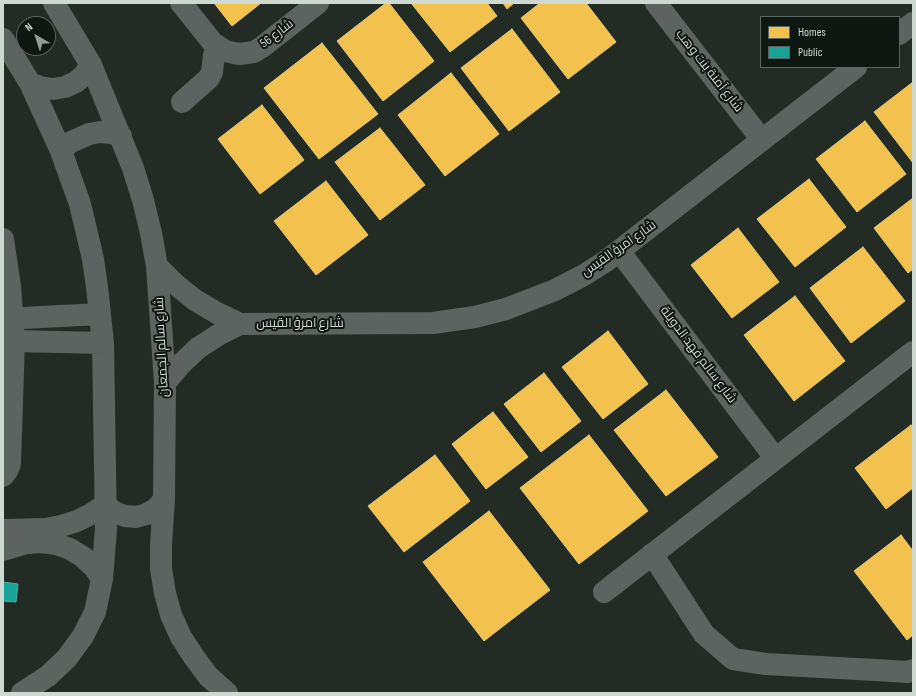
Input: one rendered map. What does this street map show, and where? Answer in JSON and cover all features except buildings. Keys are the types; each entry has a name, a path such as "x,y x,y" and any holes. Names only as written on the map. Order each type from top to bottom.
{"street":[{"name":"شارع سالم الجمعان","path":"54,3 91,65 134,168 143,200 157,266 165,383 164,499 161,545 161,569 165,593 171,615 181,637 194,658 208,676 227,693"},
{"name":"شارع 56","path":"181,3 206,36 219,47 230,53 239,54 254,52 318,3"},
{"name":"شارع آمنة بنت وهب","path":"656,3 762,140"},
{"path":"900,33 913,23"},
{"path":"3,39 30,82 61,151 78,197 87,232 96,280 103,343 106,529 102,579 94,612 83,636 67,658 48,676 22,693"},
{"path":"182,102 209,78 213,65 214,54 219,47"},
{"path":"30,82 40,87 53,89 64,87 76,82 84,75 91,65"},
{"name":"شارع امرؤ القيس","path":"157,266 175,284 195,300 240,324 433,323 475,317 512,307 556,290 584,275 620,252 855,68"},
{"path":"61,151 69,143 89,134 100,132 121,136"},
{"path":"3,239 10,286 8,318 14,341 10,464 3,476"},
{"name":"شارع سالم فهد الدويلة","path":"620,252 776,458"},
{"path":"8,318 100,314"},
{"name":"شارع امرؤ القيس","path":"165,383 180,364 198,348 218,335 240,324"},
{"path":"14,341 103,343"},
{"path":"604,592 913,352"},
{"path":"105,505 114,512 125,516 136,517 147,514 157,508 164,499"},
{"path":"3,530 45,529 61,526 82,518 105,505"},
{"path":"3,550 27,543 42,542 56,544 70,549 83,558 94,567 102,579"},
{"path":"652,554 704,634 733,659 766,664 908,672 913,670"}]}
